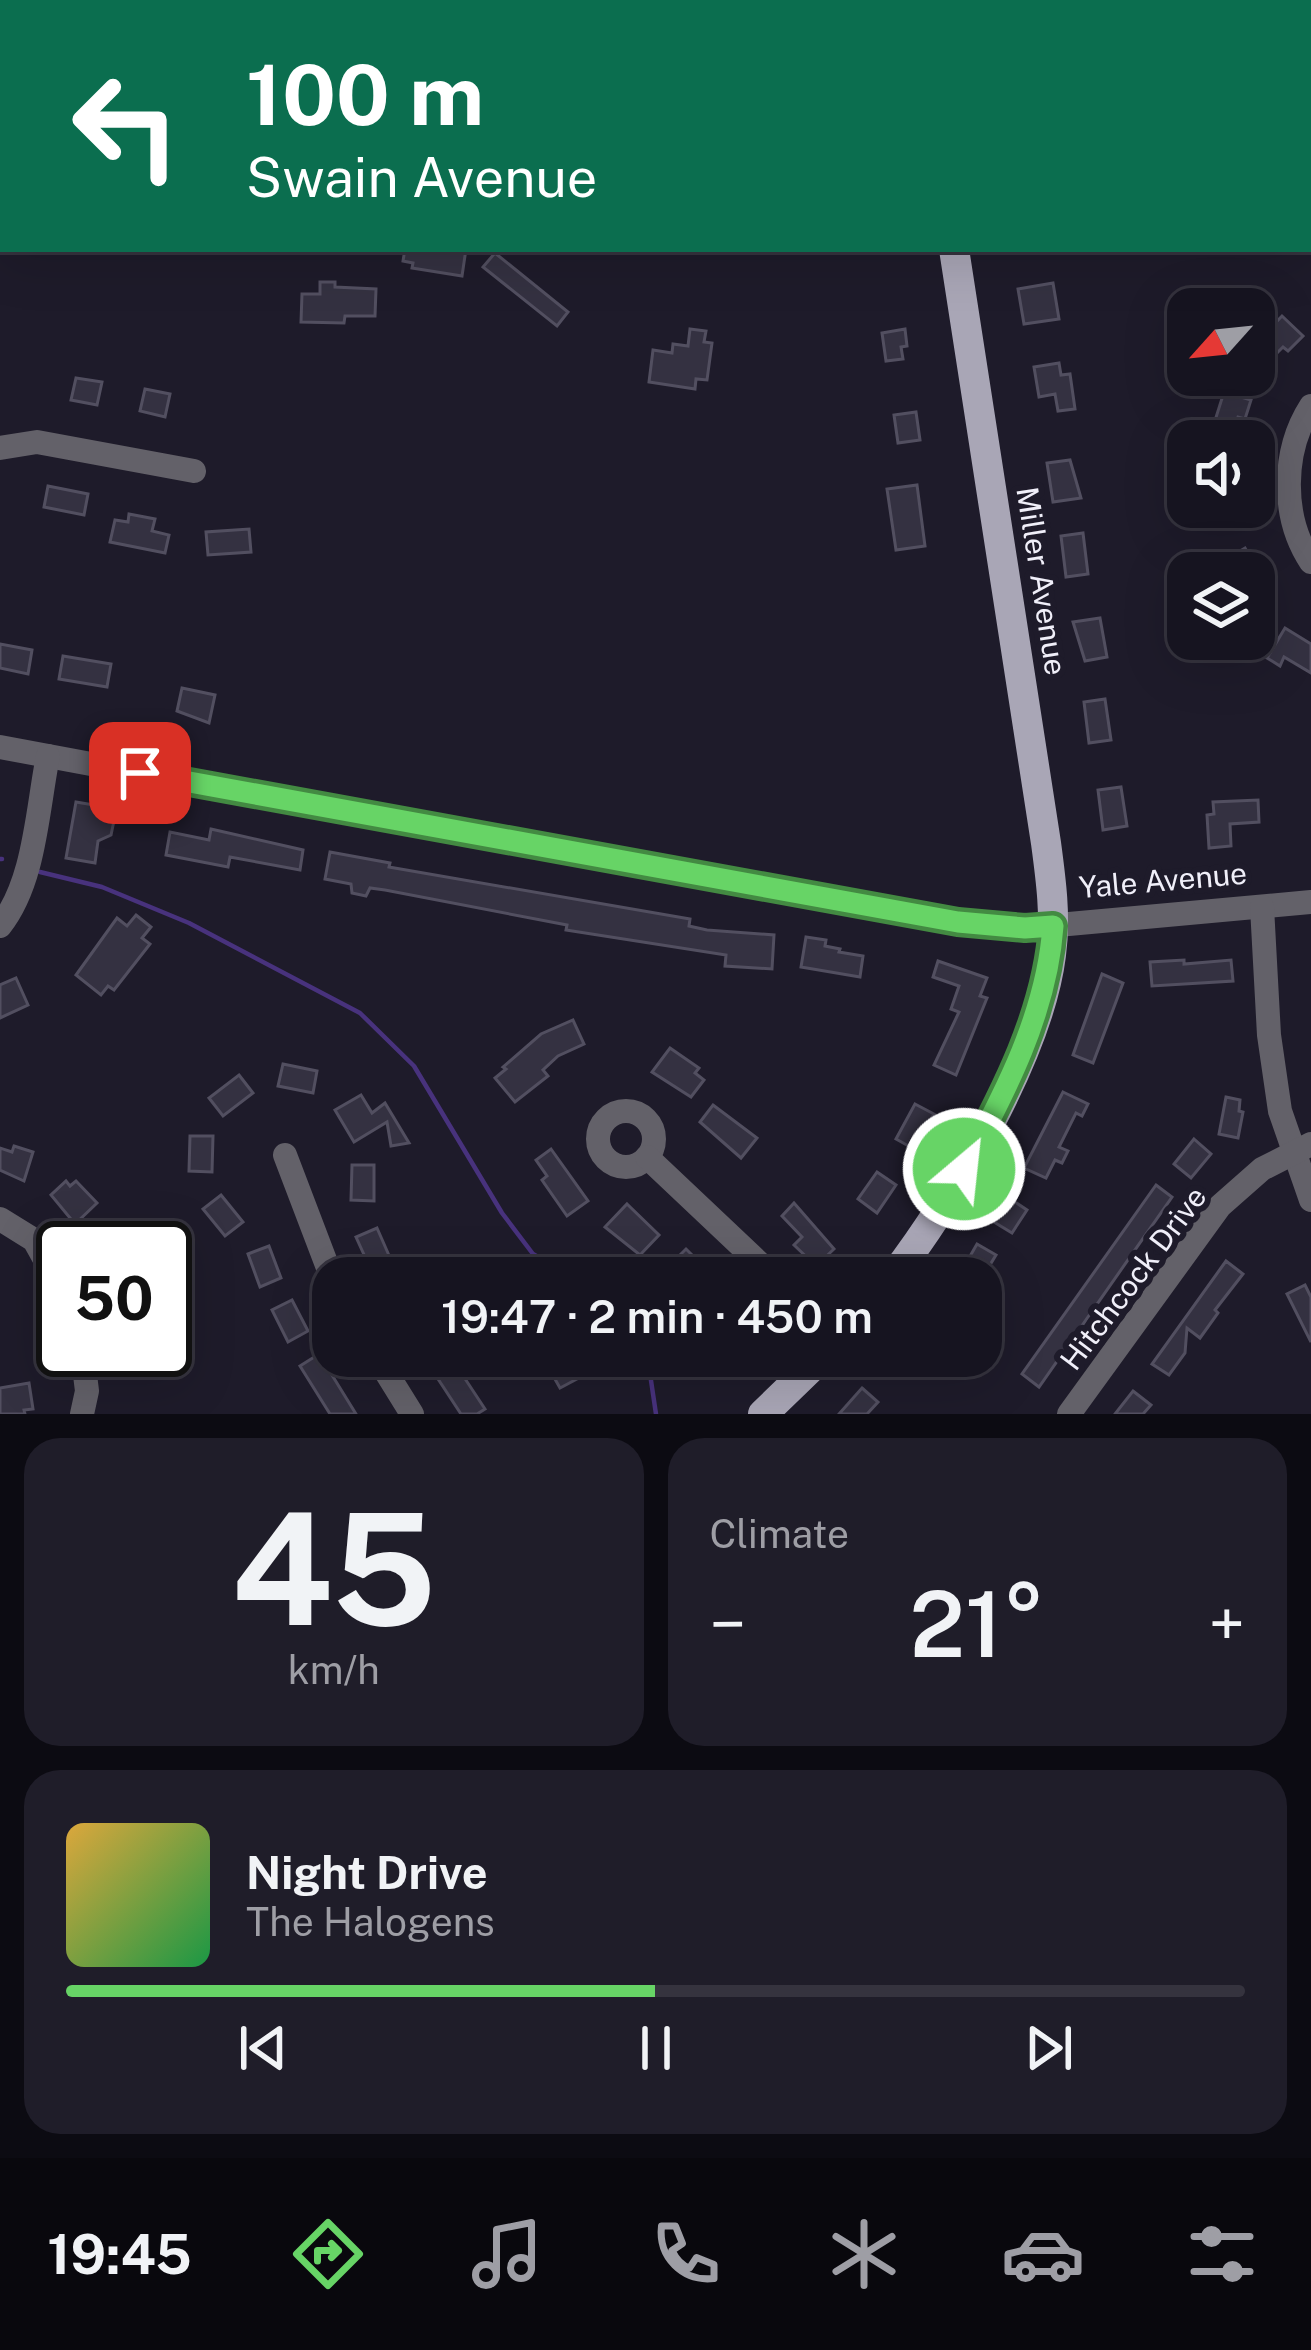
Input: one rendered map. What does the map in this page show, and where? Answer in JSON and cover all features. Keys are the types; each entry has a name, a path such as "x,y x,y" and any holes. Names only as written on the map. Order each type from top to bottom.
{"main road":[{"name":"Miller Avenue","path":"954,252 1046,843 1053,926"},
{"name":"Yale Avenue","path":"906,1257 964,1169 1007,1084 1042,993 1053,926"},
{"path":"763,1414 801,1377"}],"street":[{"path":"1311,406 1294,441 1289,470 1296,530 1311,562"},
{"path":"0,448 38,442 194,471"},
{"path":"0,747 958,922 1053,926"},
{"path":"0,926 24,878 48,756"},
{"name":"Yale Avenue","path":"1053,926 1311,902"},
{"path":"1262,907 1269,1035 1280,1111 1301,1148 1311,1200"},
{"name":"Hitchcock Drive","path":"1069,1414 1220,1206 1262,1169 1301,1148"},
{"path":"285,1155 324,1257"},
{"path":"647,1157 753,1257"},
{"path":"0,1219 36,1244"},
{"path":"82,1414 85,1377"},
{"path":"389,1377 412,1414"}],"building":[{"path":"404,252 466,252 462,276 412,268 413,263 403,261"},
{"path":"495,253 568,312 557,326 483,267"},
{"path":"320,282 376,289 375,316 345,316 344,323 301,322 302,294 320,294"},
{"path":"1053,283 1059,319 1024,324 1018,289"},
{"path":"1282,316 1303,336 1288,351 1283,347 1275,355 1275,323"},
{"path":"690,329 706,331 704,342 712,343 707,380 696,379 695,389 649,382 653,350 672,353 673,344 688,346"},
{"path":"905,329 903,359 886,361 882,333"},
{"path":"1059,363 1061,375 1070,374 1075,409 1058,411 1055,394 1039,397 1034,367"},
{"path":"76,378 102,382 97,405 71,400"},
{"path":"145,389 170,394 165,417 140,411"},
{"path":"1223,396 1251,400 1245,419 1215,420"},
{"path":"916,412 920,440 898,443 894,415"},
{"path":"1070,460 1081,498 1053,502 1047,463"},
{"path":"917,485 925,546 896,550 887,489"},
{"path":"48,486 88,494 84,515 44,507"},
{"path":"129,514 155,519 152,531 169,535 165,553 110,542 115,520 128,522"},
{"path":"249,529 251,552 208,555 206,532"},
{"path":"1083,533 1088,574 1066,577 1061,536"},
{"path":"1100,618 1107,657 1085,661 1073,622"},
{"path":"1285,628 1311,644 1311,673 1284,657 1280,666 1270,660 1275,660 1275,645"},
{"path":"0,644 32,650 28,674 0,668"},
{"path":"63,656 111,664 107,687 59,679"},
{"path":"182,688 215,695 209,723 177,711"},
{"path":"1105,699 1111,740 1089,743 1084,702"},
{"path":"1121,787 1127,826 1103,830 1098,790"},
{"path":"1258,800 1259,822 1230,824 1231,846 1209,848 1207,815 1214,814 1213,802"},
{"path":"76,802 100,806 99,813 115,816 111,835 98,841 95,863 66,858"},
{"path":"211,829 303,850 300,870 230,857 228,867 166,855 170,832 209,840"},
{"path":"330,852 390,863 389,867 690,919 689,926 707,930 774,935 772,969 725,966 726,955 566,930 567,925 385,890 370,888 366,896 352,893 351,884 325,879"},
{"path":"136,915 151,927 142,938 150,944 114,990 108,986 101,995 76,975 117,918 127,926"},
{"path":"806,937 826,940 825,946 839,952 863,956 860,977 801,967"},
{"path":"1184,960 1184,964 1231,960 1233,981 1152,986 1150,962"},
{"path":"938,961 987,978 980,996 987,998 956,1075 934,1065 959,1012 951,1009 959,986 933,977"},
{"path":"1102,974 1123,983 1093,1063 1073,1055"},
{"path":"16,978 28,1005 0,1018 0,985"},
{"path":"573,1020 584,1044 558,1056 543,1070 548,1076 515,1102 495,1078 541,1034"},
{"path":"670,1048 699,1068 695,1073 704,1080 691,1097 652,1072"},
{"path":"283,1064 317,1071 313,1093 278,1086"},
{"path":"239,1075 253,1093 223,1116 209,1098"},
{"path":"1063,1092 1088,1104 1082,1116 1076,1113 1059,1147 1068,1151 1062,1163 1055,1160 1046,1178 1024,1168"},
{"path":"361,1095 372,1113 385,1103 409,1143 391,1146 387,1122 354,1142 335,1110"},
{"path":"1226,1097 1240,1100 1239,1111 1243,1112 1238,1138 1219,1134"},
{"path":"915,1104 934,1114 914,1149 896,1139"},
{"path":"713,1105 757,1138 741,1158 700,1122"},
{"path":"190,1136 213,1136 212,1172 189,1171"},
{"path":"1194,1139 1211,1154 1191,1178 1174,1164"},
{"path":"14,1146 33,1152 24,1181 0,1170 0,1148 12,1152"},
{"path":"551,1149 588,1201 567,1216 542,1180 547,1176 536,1160"},
{"path":"352,1165 374,1165 374,1201 351,1200"},
{"path":"877,1172 896,1185 877,1213 858,1199"},
{"path":"66,1181 70,1186 76,1181 97,1203 73,1221 51,1195"},
{"path":"1156,1185 1172,1197 1039,1387 1022,1374"},
{"path":"221,1195 243,1222 225,1236 203,1209"},
{"path":"1009,1198 1027,1210 1012,1233 994,1222"},
{"path":"794,1203 834,1249 826,1257 807,1257 794,1245 802,1237 782,1216"},
{"path":"627,1204 659,1235 640,1255 605,1227"},
{"path":"377,1228 390,1257 365,1257 356,1237"},
{"path":"977,1244 996,1255 995,1257 970,1257"},
{"path":"269,1246 281,1278 260,1287 248,1254"},
{"path":"1226,1261 1243,1274 1200,1338 1187,1328 1185,1353 1169,1375 1152,1364"},
{"path":"1305,1285 1311,1297 1311,1342 1287,1294"},
{"path":"292,1300 308,1331 288,1342 272,1310"},
{"path":"312,1358 312,1377 333,1377 356,1414 330,1414 300,1366"},
{"path":"437,1377 464,1377 485,1409 461,1414"},
{"path":"554,1377 581,1377 560,1388"},
{"path":"29,1383 33,1409 24,1410 25,1414 0,1414 0,1388"},
{"path":"862,1388 878,1402 867,1414 839,1414"},
{"path":"1133,1391 1151,1405 1143,1414 1115,1414"}],"waterway":[{"path":"40,872 102,887 189,923 360,1013 414,1066 502,1213 538,1257"},
{"path":"650,1377 656,1414"}],"route":[{"path":"140,773 958,922 1053,926 1051,958 1030,1029 964,1169"}]}
